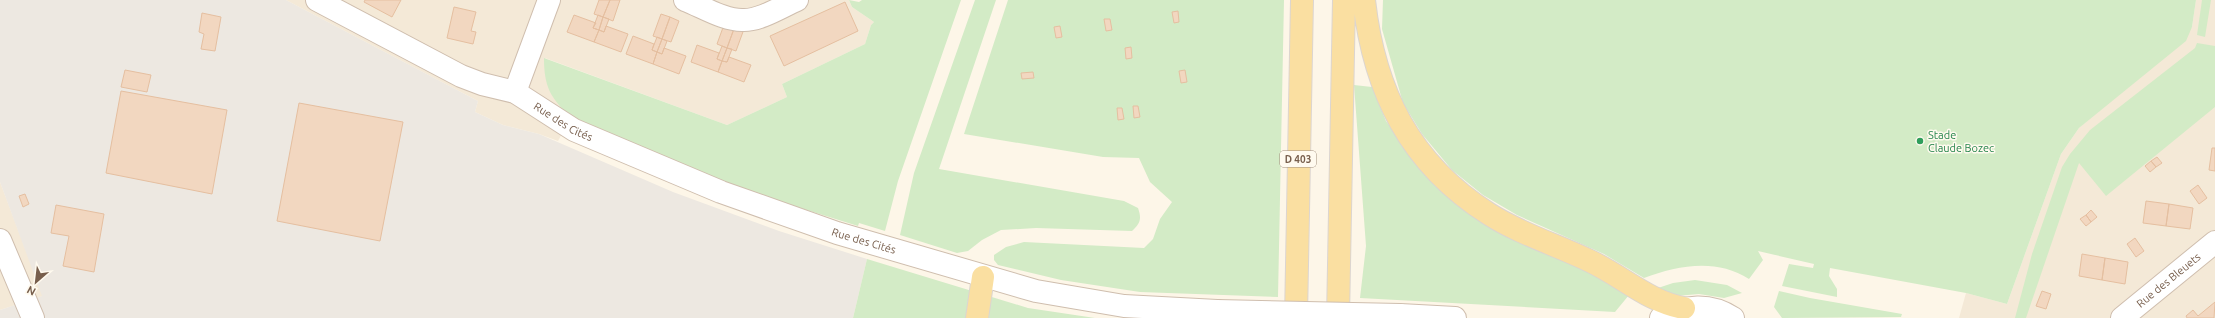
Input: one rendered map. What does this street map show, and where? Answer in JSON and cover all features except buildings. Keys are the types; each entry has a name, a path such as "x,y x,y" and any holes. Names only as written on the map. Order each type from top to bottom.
{"main road":[{"name":"D 403","path":"1296,318 1302,0"},
{"path":"1338,318 1344,0"},
{"path":"1364,0 1374,60 1383,88 1395,114 1410,140 1444,179 1466,198 1490,215 1598,265 1654,298 1669,305 1684,308"},
{"path":"977,318 983,277"}],"street":[{"name":"Rue des Cités","path":"317,0 461,76 482,84 515,92 574,130 721,192 838,233 983,277 1036,291 1091,302 1155,309 1400,315 1455,318"},
{"path":"515,92 549,0"},
{"path":"686,0 729,18 744,21 753,19 797,0"},
{"path":"0,240 8,275 33,318"},
{"name":"Rue des Bleuets","path":"2122,318 2215,242"},
{"path":"1661,318 1684,308 1705,307 1733,318"}],"shaded area":[{"path":"0,0 286,0 478,101 475,112 503,125 539,134 673,192 779,231 867,259 853,318 0,318 0,310 42,296 0,182"},
{"path":"286,0 849,0 852,7 874,22 871,25 865,44 782,84 787,97 727,125 545,58 571,117 558,141 539,134 503,125 475,112 478,101"},
{"path":"2196,0 2215,0 2215,318 1959,318 1966,293 2007,304 2061,154 2079,128 2192,27"},
{"path":"0,182 43,296 0,310"}],"green space":[{"path":"849,0 859,2 862,0 961,0 898,181 885,231 859,223 858,226 778,201 707,175 571,117 558,104 547,84 544,58 727,125 787,97 782,84 865,44 871,25 874,22 852,7"},
{"path":"975,0 996,0 939,169 1124,201 1138,208 1140,221 1132,231 1036,228 1001,230 982,240 968,251 957,253 900,235 914,173"},
{"path":"1008,0 1284,0 1278,297 1140,292 1061,280 998,265 994,260 994,255 1006,247 1024,242 1144,248 1153,239 1160,219 1172,202 1150,182 1139,158 1103,157 964,134"},
{"path":"1383,0 2196,0 2192,27 2186,41 2079,128 2061,154 2007,304 1966,293 1830,268 1829,276 1837,289 1837,297 1782,286 1789,264 1813,268 1814,264 1758,251 1763,260 1749,279 1737,272 1711,266 1684,267 1657,273 1644,278 1604,254 1517,215 1483,195 1452,170 1422,134 1403,103 1382,29"},
{"path":"2202,0 2211,0 2205,37 2197,35"},
{"path":"2197,43 2215,46 2215,107 2106,196 2079,163 2026,318 2015,318 2032,254 2062,167 2070,154 2090,130 2195,48"},
{"path":"1354,85 1372,87 1386,121 1408,152 1434,185 1462,209 1496,230 1572,262 1629,295 1615,312 1360,298 1366,246"},
{"path":"867,259 1028,308 1095,318 853,318"},
{"path":"1695,280 1727,285 1742,293 1724,298 1699,294 1676,296 1658,288 1673,283"},
{"path":"1779,291 1902,314 1901,317 1782,318 1774,307"}],"place":[{"name":"Stade Claude Bozec","path":"1920,141"}]}
